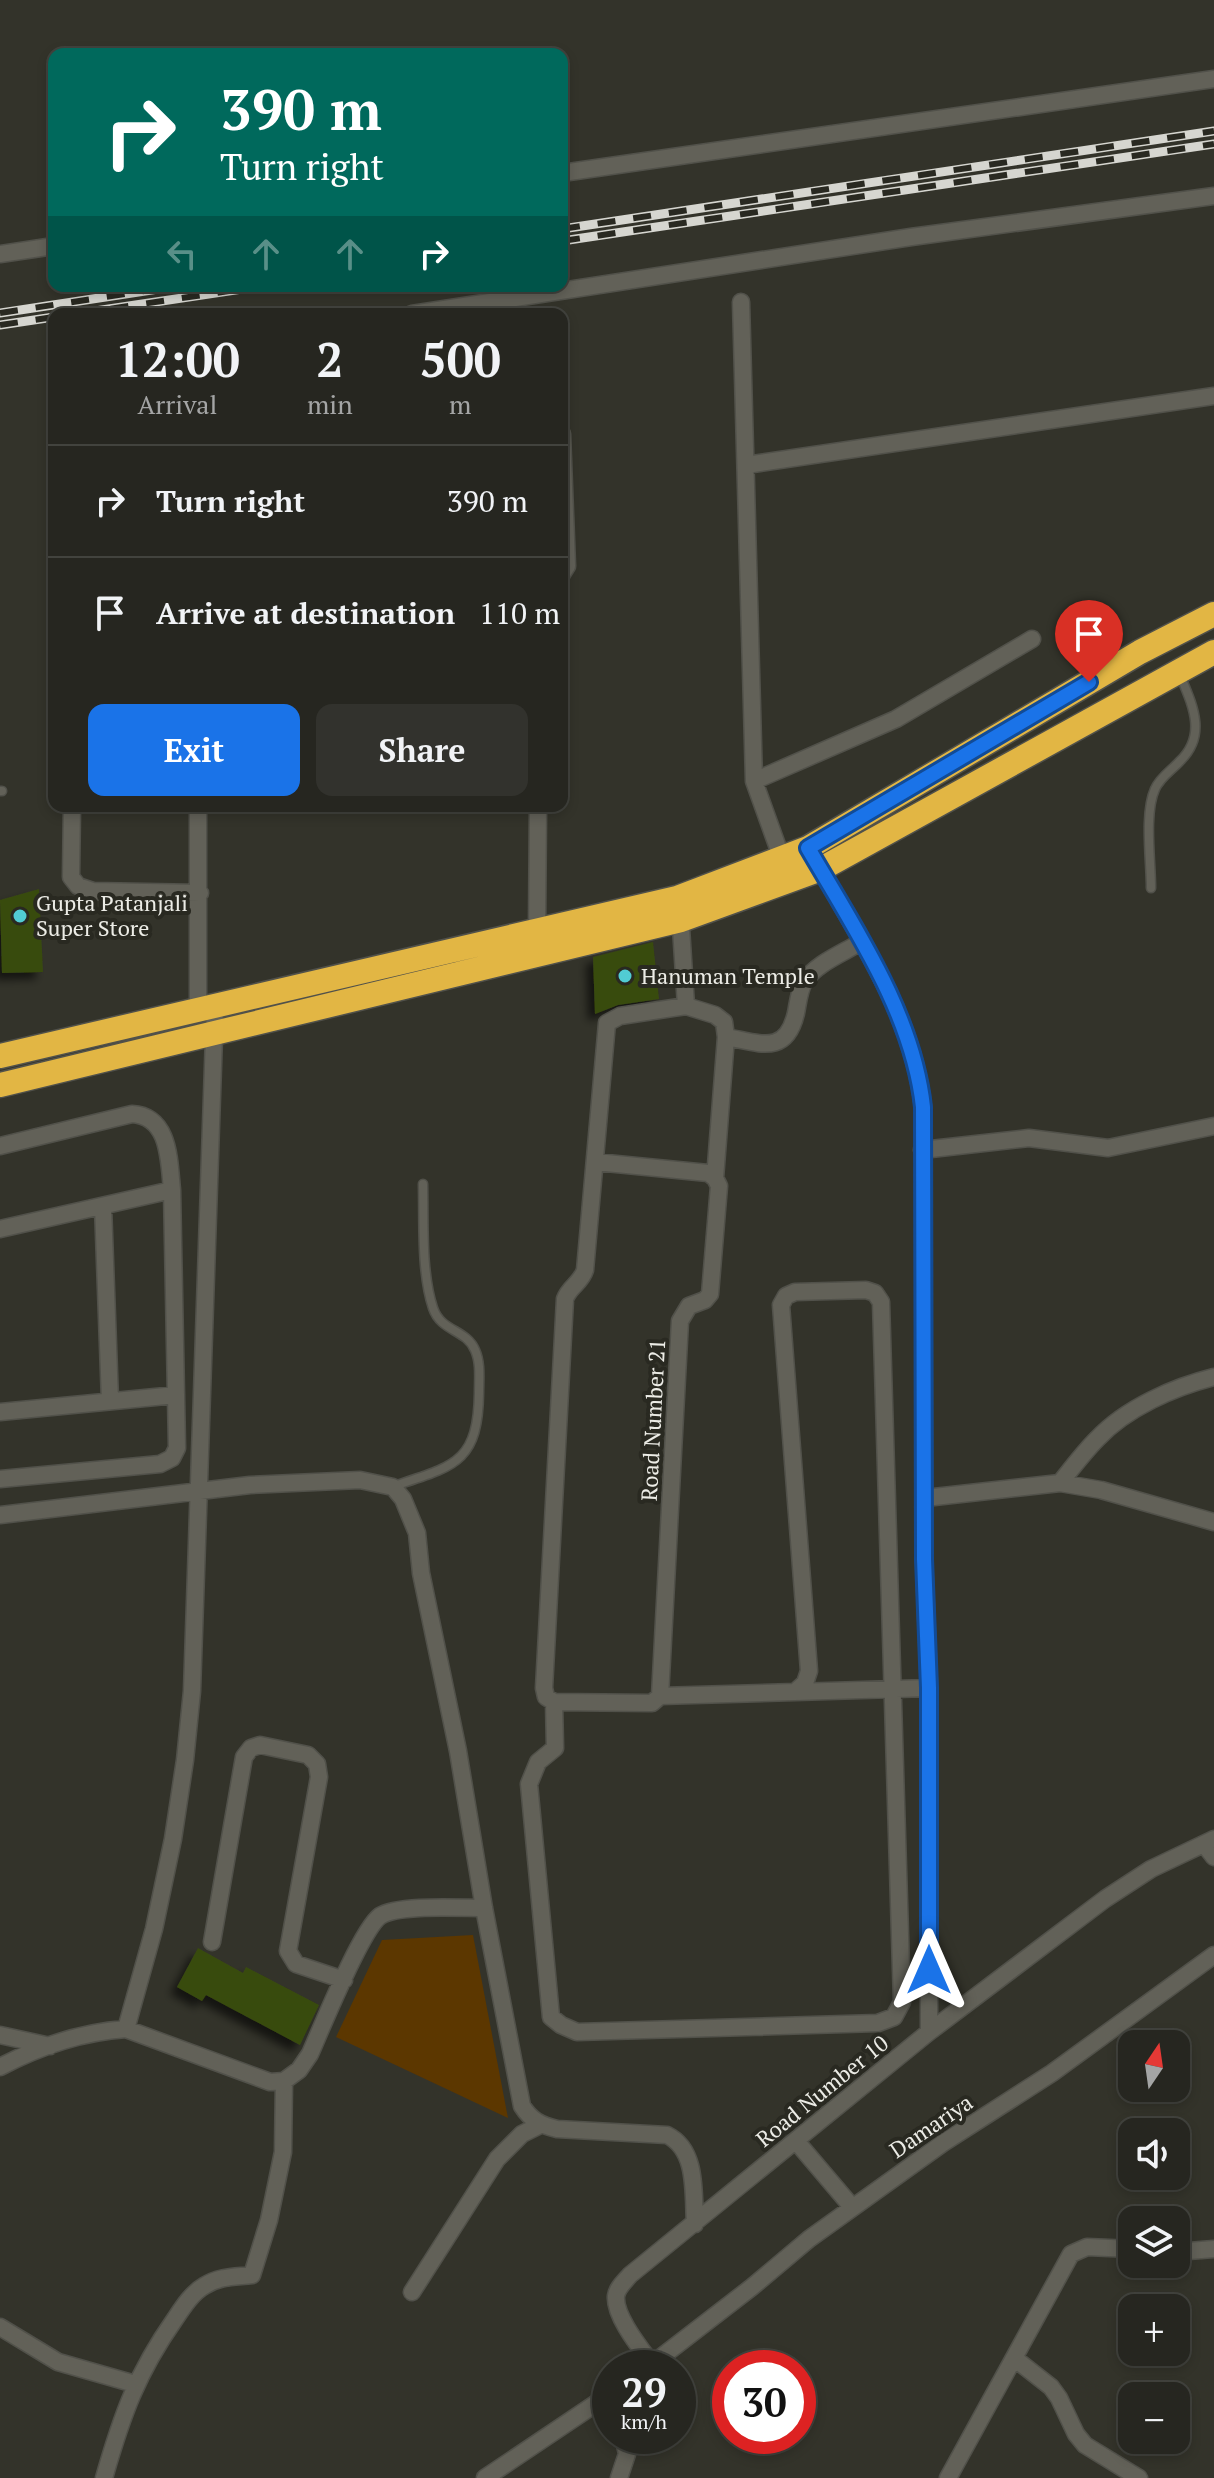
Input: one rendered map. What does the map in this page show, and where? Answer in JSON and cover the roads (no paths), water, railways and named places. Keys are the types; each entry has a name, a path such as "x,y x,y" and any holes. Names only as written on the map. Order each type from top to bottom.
{"highway":[{"path":"0,1056 537,931 679,909 808,848 1140,652 1214,614"},
{"path":"0,1085 215,1032 821,869 1214,652"}],"street":[{"path":"568,172 1214,79"},
{"path":"568,290 911,237 1214,196"},
{"path":"0,254 48,247"},
{"path":"451,308 555,292"},
{"path":"741,302 754,781 782,859"},
{"path":"746,465 1214,396"},
{"path":"754,781 896,719 1032,639"},
{"path":"72,812 71,877 78,886 93,891 200,893"},
{"path":"126,2029 154,1929 185,1760 196,1630 215,1032 206,1008 198,812"},
{"path":"537,931 538,812"},
{"path":"808,848 879,973 910,1039 920,1075 923,1107 924,1559 929,1688 929,2032"},
{"path":"679,909 686,1006"},
{"path":"861,942 810,973 802,985 792,1028 787,1036 776,1043 726,1037 724,1022 715,1015 686,1006 620,1016 607,1023 585,1270 583,1278 567,1292 565,1299 544,1688 546,1697 554,1702 929,1688"},
{"name":"Road Number 21","path":"656,1700 680,1321 689,1306 705,1300 710,1294 726,1037"},
{"path":"0,1146 132,1114 144,1115 159,1127 168,1150 172,1190 177,1448 172,1458 160,1464 0,1479"},
{"path":"922,1150 1029,1138 1108,1148 1214,1126"},
{"path":"596,1162 708,1173 715,1178"},
{"path":"0,1229 172,1190"},
{"path":"103,1206 110,1401"},
{"path":"554,1702 555,1748 538,1762 529,1784 551,2017 577,2032 878,2023 894,2017 902,2002 881,1302 875,1293 866,1290 795,1292 786,1296 781,1305 809,1671 805,1683 795,1692"},
{"path":"1060,1483 1097,1438 1123,1417 1162,1396 1214,1377"},
{"path":"0,1412 176,1395"},
{"path":"0,1515 250,1485 360,1480 393,1487 403,1499 417,1533 421,1573 458,1751 522,2106 540,2125 557,2129 667,2135 678,2140 685,2149 689,2163 695,2224"},
{"path":"925,1498 1060,1483 1101,1490 1214,1522"},
{"path":"212,1942 244,1757 251,1748 260,1745 308,1755 317,1764 319,1777 288,1951 296,1964 344,1980"},
{"name":"Road Number 10","path":"640,2350 622,2319 616,2296 630,2275 929,2032 1105,1899 1151,1869 1211,1847"},
{"path":"0,2067 21,2056 82,2036 126,2029 254,2078 284,2081 299,2070 310,2054 370,1926 381,1915 425,1908 484,1908"},
{"name":"Damariya","path":"670,2350 852,2207 943,2143 1052,2073 1214,1955"},
{"path":"0,2035 51,2047"},
{"path":"104,2478 121,2418 157,2344 201,2287 218,2278 252,2275 269,2220 283,2152 284,2081"},
{"path":"412,2292 497,2159 522,2134 540,2125"},
{"path":"796,2141 852,2207"},
{"path":"948,2478 1071,2254 1087,2247 1118,2248"},
{"path":"1190,2251 1214,2249"},
{"path":"0,2327 58,2362 135,2384"},
{"path":"1014,2358 1051,2387 1085,2445 1139,2478"},
{"path":"485,2478 592,2408"},
{"path":"619,2478 627,2454"}],"lane":[{"path":"1151,888 1151,802 1156,787 1192,748 1197,732 1196,717 1178,671"},
{"path":"393,1487 444,1467 462,1456 474,1438 478,1417 478,1361 475,1350 469,1341 444,1327 432,1305 426,1259 423,1184"}],"railway":[{"path":"568,228 1214,131"},
{"path":"568,240 1214,144"},
{"path":"0,313 138,292"},
{"path":"115,308 223,292"},
{"path":"0,325 48,318"}],"place":[{"name":"Gupta Patanjali Super Store","path":"20,916"},
{"name":"Hanuman Temple","path":"625,976"}]}
